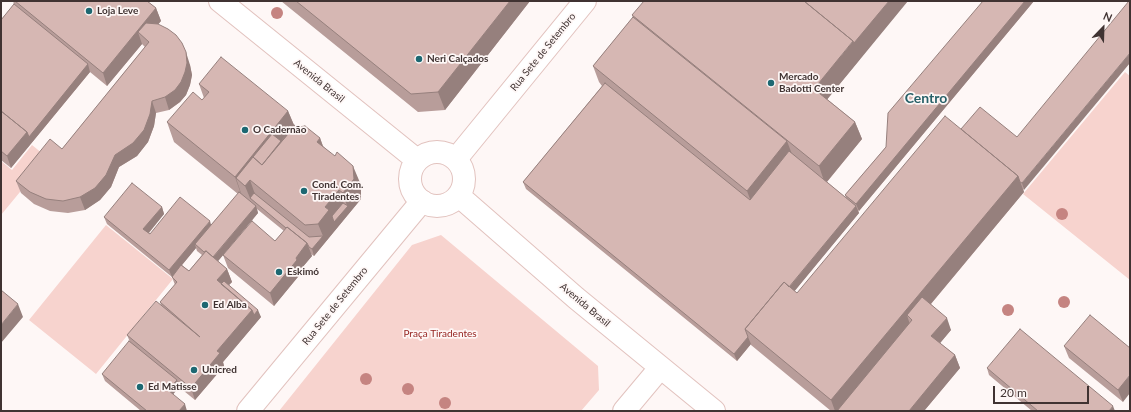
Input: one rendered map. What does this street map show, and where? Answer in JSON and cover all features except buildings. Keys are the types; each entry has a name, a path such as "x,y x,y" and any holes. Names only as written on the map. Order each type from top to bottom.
{"main road":[{"name":"Avenida Brasil","path":"220,1 418,160"},
{"name":"Rua Sete de Setembro","path":"456,159 585,1"},
{"path":"444,152 456,159 463,170 464,184 459,196 448,204 435,206 422,201 412,190 411,174 418,160 429,153 444,152"},
{"name":"Avenida Brasil","path":"459,196 576,298 714,411"},
{"name":"Rua Sete de Setembro","path":"248,411 422,201"},
{"path":"624,411 660,368"}],"green space":[{"path":"1125,72 1130,76 1130,280 1023,194"},
{"path":"32,145 48,158 1,215 1,161 12,170"},
{"path":"106,225 173,279 96,374 29,320"},
{"name":"Praça Tiradentes","path":"441,235 598,366 599,390 581,411 279,411 412,245"}],"place":[{"name":"Loja Leve","path":"89,11"},
{"name":"Neri Calçados","path":"419,59"},
{"name":"Mercado Badotti Center","path":"771,83"},
{"name":"O Cadernão","path":"245,130"},
{"name":"Cond. Com. Tiradentes","path":"304,191"},
{"name":"Eskimó","path":"279,272"},
{"name":"Ed Alba","path":"205,305"},
{"name":"Unicred","path":"194,370"},
{"name":"Ed Matisse","path":"140,387"}],"district":[{"name":"Centro","path":"926,98"}]}
